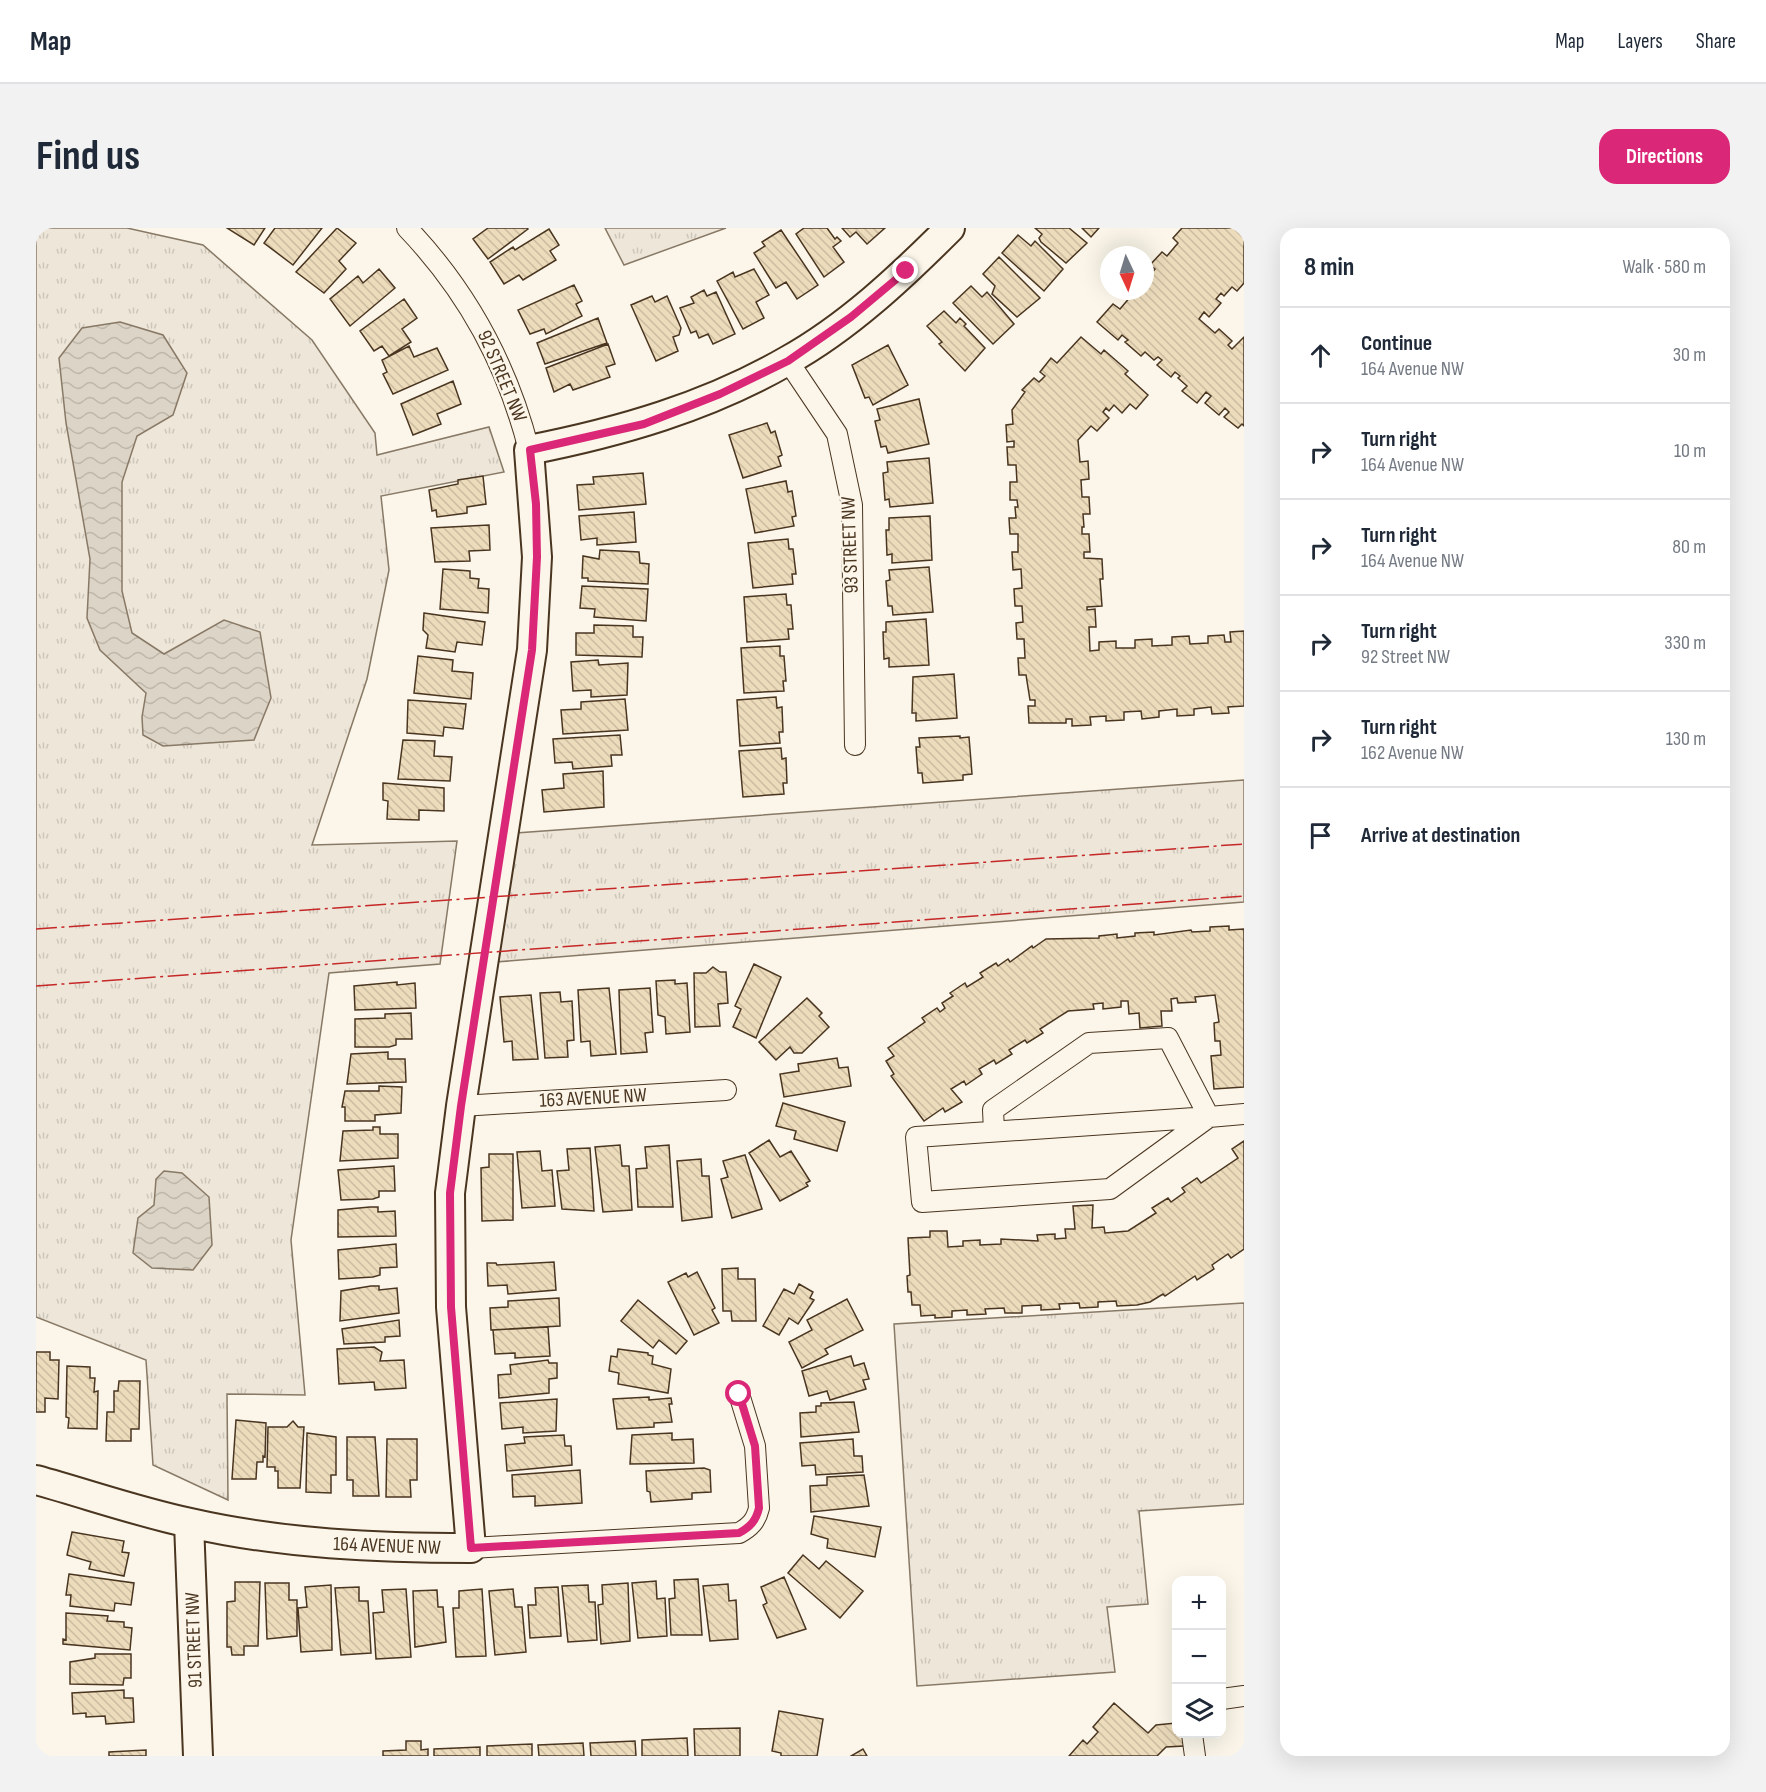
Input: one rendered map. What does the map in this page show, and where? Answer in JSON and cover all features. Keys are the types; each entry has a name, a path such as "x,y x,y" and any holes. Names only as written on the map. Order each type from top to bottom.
{"street":[{"name":"92 STREET NW","path":"407,228 439,262 481,324 505,375 530,450 536,504 537,557 533,640 461,1106 450,1193 451,1307 471,1548"},
{"path":"530,450 644,424 720,394 788,361 851,317 906,271 950,228"},
{"name":"93 STREET NW","path":"788,361 837,434 852,505 855,745"},
{"path":"994,1131 993,1110 1089,1043 1168,1038 1209,1117"},
{"name":"163 AVENUE NW","path":"461,1106 726,1090"},
{"path":"1209,1117 1110,1189 922,1202 916,1137 1244,1114"},
{"name":"164 AVENUE NW","path":"36,1480 189,1523 310,1542 471,1548 739,1533 750,1527 757,1518 759,1508 755,1446 739,1394"},
{"name":"91 STREET NW","path":"189,1523 198,1756"},
{"path":"1226,1698 1244,1696"},
{"path":"1193,1738 1195,1756"}],"green space":[{"path":"36,228 127,228 203,245 312,340 375,433 377,455 489,427 504,472 381,496 389,570 367,679 312,845 457,841 440,964 329,973 291,1240 305,1395 227,1394 228,1500 153,1465 146,1360 36,1317"},
{"path":"605,228 726,228 624,265"},
{"path":"1244,780 1244,902 496,962 516,833"},
{"path":"1244,1303 1244,1504 1139,1511 1148,1604 1107,1607 1115,1672 917,1686 894,1324"}],"water":[{"path":"120,322 163,335 187,373 173,415 137,436 122,482 122,591 132,633 164,654 224,620 260,632 271,698 254,740 163,746 143,735 142,717 146,693 100,650 87,618 90,559 66,423 59,358 82,328"},
{"path":"164,1171 182,1173 209,1197 212,1245 193,1270 152,1268 133,1253 138,1218 154,1205 156,1179"}],"building":[{"path":"227,228 265,228 254,245"},
{"path":"275,228 322,228 293,265 264,243"},
{"path":"337,228 356,243 339,261 346,269 324,293 296,272"},
{"path":"488,228 528,229 488,259 473,239"},
{"path":"804,228 827,228 835,239 837,237 841,241 833,247 844,262 824,277 796,234"},
{"path":"842,228 885,228 867,244 856,232 850,237"},
{"path":"1035,228 1069,228 1087,243 1066,263 1041,242 1039,238 1042,234"},
{"path":"1082,228 1099,228 1091,237"},
{"path":"1182,228 1244,228 1244,283 1237,291 1232,287 1224,296 1221,293 1216,299 1221,303 1209,317 1204,312 1199,319 1215,333 1219,329 1232,341 1228,345 1232,349 1244,337 1244,426 1242,424 1238,428 1224,417 1229,412 1225,408 1219,415 1205,403 1211,396 1206,392 1197,403 1182,391 1187,386 1178,378 1180,376 1175,372 1171,377 1157,365 1162,360 1158,357 1154,360 1145,352 1141,356 1125,342 1128,340 1122,335 1118,340 1097,322 1113,304 1120,309 1128,300 1154,300 1154,261 1162,252 1167,256 1178,243 1173,238"},
{"path":"549,229 559,245 550,251 556,260 523,280 519,275 504,284 490,262 513,247 515,250"},
{"path":"781,230 818,285 797,299 786,282 776,288 754,253 765,246 762,242"},
{"path":"1018,235 1031,246 1035,241 1063,269 1044,291 1002,253"},
{"path":"999,257 1040,298 1017,317 992,294 995,286 983,274"},
{"path":"379,269 395,288 350,326 330,299 358,276 363,283"},
{"path":"754,269 769,295 756,302 764,318 743,329 717,281 733,272 735,277"},
{"path":"574,285 582,301 576,304 582,316 546,334 544,329 530,334 518,310"},
{"path":"971,286 982,297 987,292 1014,324 993,344 953,303"},
{"path":"704,290 707,296 716,292 735,334 713,344 708,334 699,338 696,331 691,333 680,308 694,303 691,297"},
{"path":"652,296 655,302 667,296 681,328 679,335 673,337 678,351 656,361 631,305"},
{"path":"404,299 417,318 402,329 411,342 389,356 382,346 374,351 360,331"},
{"path":"944,311 956,323 960,318 966,324 964,326 985,348 965,371 939,344 942,342 927,326"},
{"path":"598,318 607,343 545,364 537,343"},
{"path":"1081,337 1101,354 1104,350 1128,371 1125,374 1148,395 1136,409 1130,404 1122,413 1114,405 1109,411 1106,408 1103,412 1109,418 1097,431 1091,426 1078,440 1080,462 1088,461 1089,479 1081,480 1082,497 1089,497 1090,514 1083,514 1082,534 1089,534 1090,552 1084,552 1084,558 1102,559 1103,579 1100,579 1102,606 1087,607 1087,610 1095,609 1096,627 1089,627 1090,651 1099,650 1099,642 1116,641 1116,648 1135,648 1135,640 1152,639 1152,646 1172,645 1172,637 1189,636 1190,644 1208,643 1208,636 1224,635 1225,642 1231,642 1230,632 1244,631 1244,706 1228,707 1229,713 1212,714 1211,707 1194,709 1194,715 1177,716 1177,709 1159,711 1159,717 1142,719 1141,711 1124,712 1124,720 1106,721 1106,716 1090,717 1091,725 1072,726 1072,719 1066,719 1066,723 1029,723 1028,706 1035,706 1035,700 1030,700 1026,675 1019,675 1018,658 1025,658 1024,639 1017,639 1016,623 1023,622 1022,606 1015,606 1014,589 1022,588 1021,569 1013,570 1012,552 1018,552 1018,534 1010,534 1009,518 1016,518 1015,507 1018,507 1017,500 1010,500 1010,482 1017,482 1016,465 1008,465 1007,447 1014,447 1014,441 1007,442 1006,425 1013,424 1012,410 1025,392 1022,390 1034,378 1039,382 1045,376 1040,372 1051,358 1057,363"},
{"path":"608,344 615,364 606,367 610,377 573,390 570,384 554,392 546,368"},
{"path":"888,345 908,385 873,405 869,397 865,398 852,365"},
{"path":"409,346 414,357 437,348 448,370 393,394 383,374 387,372 382,360"},
{"path":"453,381 461,404 437,414 441,424 413,435 401,404"},
{"path":"919,399 929,444 888,453 886,446 881,447 875,421 880,420 877,409"},
{"path":"767,423 771,433 775,431 782,455 778,457 781,466 743,478 729,435"},
{"path":"929,458 933,503 890,507 889,499 885,500 883,473 888,472 887,462"},
{"path":"643,473 646,504 579,510 577,485 594,484 593,477"},
{"path":"483,476 486,504 467,507 467,513 437,517 436,510 432,511 429,490 458,484 458,480"},
{"path":"786,481 788,492 792,491 796,516 792,517 794,526 755,533 746,489"},
{"path":"634,512 636,542 597,545 597,538 581,540 579,516"},
{"path":"930,516 932,560 892,563 892,554 887,555 886,530 889,530 889,518"},
{"path":"489,525 490,550 469,551 470,561 435,562 431,528"},
{"path":"788,539 789,549 793,549 796,574 792,574 793,584 753,588 748,543"},
{"path":"600,550 639,552 640,563 649,564 648,584 588,581 588,578 582,578 583,556 599,559"},
{"path":"929,567 933,612 893,615 892,606 888,606 886,581 890,580 889,570"},
{"path":"443,569 470,571 470,578 479,579 478,588 489,589 488,613 440,609"},
{"path":"582,586 648,589 646,621 594,617 595,609 580,608"},
{"path":"786,594 787,605 791,605 793,629 788,629 789,639 747,642 744,597"},
{"path":"424,613 485,622 482,645 457,642 455,652 426,648 428,635 423,630"},
{"path":"926,619 929,665 889,667 889,658 884,659 883,632 886,632 886,622"},
{"path":"594,625 633,626 633,637 643,637 642,657 576,655 576,633 594,633"},
{"path":"780,646 780,656 784,656 786,681 783,681 784,691 744,693 741,648"},
{"path":"418,656 453,660 452,671 473,673 471,699 414,693"},
{"path":"598,660 599,665 628,663 627,695 591,697 591,690 573,691 571,662"},
{"path":"954,674 957,718 916,721 916,713 912,713 913,677"},
{"path":"776,697 777,708 782,707 783,732 779,732 780,743 740,746 737,700"},
{"path":"625,699 628,730 563,734 561,710 581,709 581,702"},
{"path":"408,700 466,704 463,729 444,727 443,736 407,733"},
{"path":"620,735 622,755 611,755 612,766 573,769 572,762 555,763 553,739"},
{"path":"960,736 960,738 969,737 972,774 963,775 963,780 923,783 922,773 918,773 916,747 920,747 919,738"},
{"path":"403,740 435,741 434,756 452,757 450,781 398,779"},
{"path":"781,748 782,759 786,758 787,783 783,783 784,794 743,797 739,751"},
{"path":"603,771 604,807 544,812 542,790 564,788 563,774"},
{"path":"383,783 444,788 444,811 419,810 419,820 387,819 388,801 383,800"},
{"path":"1229,926 1229,930 1244,929 1244,1087 1214,1089 1211,1056 1221,1055 1220,1041 1215,1041 1214,1023 1219,1022 1215,995 1195,997 1196,1002 1178,1003 1177,998 1171,999 1172,1011 1161,1011 1162,1026 1140,1028 1139,1013 1129,1014 1128,1001 1121,1001 1121,1007 1103,1009 1103,1003 1093,1004 1094,1009 1068,1011 1040,1029 1043,1033 1009,1050 1012,1054 996,1064 994,1060 979,1069 982,1074 966,1085 964,1081 951,1089 962,1102 945,1112 943,1108 924,1121 891,1076 894,1074 886,1061 894,1056 888,1048 925,1022 922,1018 937,1008 940,1012 945,1008 942,1003 953,996 950,993 965,983 967,987 983,977 980,973 996,963 998,966 1008,959 1010,962 1046,939 1099,938 1099,936 1117,934 1117,938 1135,936 1135,933 1154,932 1154,935 1191,930 1192,932 1210,931 1210,927"},
{"path":"754,964 781,977 756,1038 733,1027 741,1009 735,1006"},
{"path":"713,967 720,972 726,972 728,1003 718,1004 720,1026 695,1027 694,973 706,973"},
{"path":"675,980 675,984 687,983 690,1032 666,1034 665,1017 658,1015 656,981"},
{"path":"397,982 397,985 415,983 416,1008 355,1010 354,986"},
{"path":"609,988 616,1054 591,1056 590,1041 581,1042 578,990"},
{"path":"650,988 653,1032 645,1033 647,1052 621,1054 619,990"},
{"path":"560,992 561,1002 572,1001 574,1040 567,1041 568,1057 545,1058 540,993"},
{"path":"531,995 538,1059 513,1060 512,1041 504,1042 500,997"},
{"path":"807,998 822,1013 819,1016 829,1027 802,1053 794,1053 790,1047 776,1060 759,1042"},
{"path":"411,1013 412,1039 396,1039 396,1045 389,1047 355,1047 355,1019 385,1018 385,1014"},
{"path":"388,1052 388,1059 405,1059 406,1082 347,1084 351,1054"},
{"path":"837,1058 839,1068 848,1067 851,1086 784,1097 780,1074 799,1071 798,1064"},
{"path":"379,1086 402,1087 401,1113 375,1115 375,1121 345,1121 345,1107 342,1107 345,1091 379,1091"},
{"path":"783,1103 845,1122 837,1151 794,1139 796,1131 776,1126"},
{"path":"373,1127 380,1127 380,1134 398,1134 398,1158 340,1161 343,1131 373,1130"},
{"path":"769,1140 780,1157 791,1151 810,1181 806,1183 808,1186 780,1201 749,1153"},
{"path":"1244,1141 1244,1249 1231,1258 1228,1254 1212,1265 1214,1269 1197,1280 1195,1276 1165,1296 1163,1294 1150,1302 1137,1305 1117,1306 1116,1301 1098,1302 1098,1307 1080,1308 1079,1303 1059,1304 1060,1309 1041,1310 1041,1305 1022,1306 1022,1313 1005,1313 1004,1308 985,1309 986,1314 967,1315 967,1310 952,1311 952,1317 935,1318 935,1315 921,1316 920,1305 912,1305 907,1276 910,1275 908,1238 930,1237 930,1231 947,1231 948,1247 963,1246 963,1241 980,1240 980,1245 1001,1244 1001,1239 1038,1241 1037,1235 1055,1234 1055,1239 1066,1238 1065,1229 1075,1229 1073,1206 1093,1205 1092,1228 1104,1227 1105,1233 1128,1231 1156,1213 1152,1208 1168,1198 1171,1202 1185,1192 1182,1188 1197,1178 1201,1183 1238,1158 1232,1149"},
{"path":"620,1145 622,1166 629,1166 632,1210 603,1212 595,1147"},
{"path":"669,1145 673,1207 638,1207 636,1169 647,1168 645,1147"},
{"path":"590,1148 594,1211 562,1209 557,1171 569,1170 567,1149"},
{"path":"540,1151 542,1171 552,1170 555,1206 522,1208 517,1152"},
{"path":"489,1154 513,1154 513,1220 482,1221 481,1168 489,1167"},
{"path":"745,1155 762,1209 732,1218 721,1179 728,1177 723,1161"},
{"path":"701,1159 702,1176 709,1176 712,1217 682,1221 677,1161"},
{"path":"394,1166 395,1191 379,1191 379,1197 373,1199 341,1200 338,1170"},
{"path":"378,1207 378,1212 395,1211 396,1236 338,1237 338,1210"},
{"path":"396,1244 397,1267 380,1268 380,1275 373,1277 339,1279 338,1250"},
{"path":"554,1262 556,1290 508,1294 507,1285 488,1286 487,1263 497,1265"},
{"path":"738,1268 738,1279 755,1279 756,1321 732,1321 731,1311 723,1311 722,1269"},
{"path":"697,1272 715,1308 712,1310 719,1323 694,1335 668,1282 686,1273 688,1277"},
{"path":"799,1284 813,1292 810,1298 814,1300 798,1324 789,1318 779,1335 763,1326 784,1289 794,1294"},
{"path":"379,1286 379,1290 397,1288 399,1313 340,1321 341,1291"},
{"path":"559,1298 560,1326 491,1330 490,1308 508,1307 508,1301"},
{"path":"847,1299 863,1330 825,1349 828,1354 802,1368 789,1342 812,1330 807,1320"},
{"path":"638,1300 687,1341 676,1354 659,1340 653,1348 621,1321"},
{"path":"399,1320 400,1336 385,1337 385,1342 344,1344 342,1329"},
{"path":"548,1327 550,1356 515,1358 515,1353 495,1354 493,1330"},
{"path":"374,1347 382,1352 380,1361 404,1360 406,1388 375,1390 374,1382 339,1384 337,1349"},
{"path":"618,1349 648,1353 653,1356 652,1364 671,1369 668,1393 618,1384 619,1373 609,1371 611,1356 617,1357"},
{"path":"36,1352 50,1352 50,1360 59,1360 58,1399 45,1398 45,1412 36,1412"},
{"path":"851,1356 854,1366 864,1363 869,1379 863,1380 866,1389 830,1400 827,1391 809,1396 802,1371"},
{"path":"548,1360 549,1363 557,1363 557,1378 549,1379 549,1393 499,1398 498,1375 511,1374 510,1365"},
{"path":"67,1366 90,1367 90,1378 95,1378 94,1392 98,1391 97,1429 68,1428 69,1418 66,1417"},
{"path":"119,1381 140,1381 139,1429 131,1429 131,1441 106,1441 107,1412 114,1412 114,1391 118,1391"},
{"path":"649,1397 649,1400 671,1398 672,1404 669,1404 672,1422 654,1423 654,1427 617,1429 613,1399"},
{"path":"557,1399 556,1431 523,1433 523,1427 502,1429 500,1403"},
{"path":"854,1402 859,1432 801,1437 800,1413 816,1412 816,1406 821,1406 821,1403"},
{"path":"236,1420 266,1423 265,1457 263,1456 263,1462 257,1462 256,1479 232,1479"},
{"path":"293,1421 298,1427 304,1427 300,1488 278,1488 278,1471 275,1471 275,1467 267,1467 268,1427 287,1427"},
{"path":"307,1433 336,1437 336,1475 331,1475 331,1493 306,1492"},
{"path":"672,1433 672,1440 693,1439 694,1463 630,1464 632,1435"},
{"path":"564,1435 565,1446 571,1446 572,1465 507,1471 505,1445 525,1443 524,1437"},
{"path":"347,1437 375,1437 379,1496 353,1496 353,1480 347,1480"},
{"path":"387,1439 417,1439 417,1480 410,1480 411,1497 386,1497"},
{"path":"853,1439 854,1456 862,1456 863,1472 816,1475 815,1465 802,1466 800,1443"},
{"path":"704,1468 710,1470 711,1492 692,1493 692,1499 651,1502 650,1492 647,1491 646,1471"},
{"path":"580,1470 582,1503 535,1506 535,1496 513,1497 512,1475"},
{"path":"864,1475 869,1506 811,1512 810,1486 827,1485 827,1477"},
{"path":"814,1516 881,1527 875,1557 827,1548 828,1539 811,1534"},
{"path":"72,1532 124,1541 122,1552 129,1553 124,1576 89,1569 91,1562 67,1555"},
{"path":"803,1555 819,1569 826,1561 863,1591 840,1618 788,1573"},
{"path":"69,1574 134,1583 131,1605 115,1603 114,1611 70,1606 71,1595 66,1595"},
{"path":"784,1577 806,1629 777,1638 763,1605 767,1603 761,1587"},
{"path":"698,1579 702,1635 671,1635 669,1599 675,1598 674,1580"},
{"path":"656,1581 657,1599 665,1598 667,1636 638,1638 632,1583"},
{"path":"235,1582 260,1582 258,1646 244,1646 244,1655 232,1655 231,1647 227,1647 227,1602 235,1601"},
{"path":"265,1583 289,1583 289,1600 297,1600 297,1636 267,1639"},
{"path":"628,1583 630,1641 601,1644 598,1605 603,1604 602,1585"},
{"path":"728,1584 729,1601 736,1600 738,1639 710,1641 703,1586"},
{"path":"331,1585 332,1650 301,1652 298,1608 307,1607 305,1587"},
{"path":"588,1585 589,1602 595,1602 597,1640 568,1642 562,1586"},
{"path":"359,1587 359,1601 368,1601 371,1653 341,1655 335,1588"},
{"path":"558,1587 561,1636 530,1638 528,1605 536,1605 535,1588"},
{"path":"406,1589 411,1657 376,1659 373,1613 384,1612 382,1590"},
{"path":"482,1589 486,1656 456,1657 453,1608 459,1608 459,1591"},
{"path":"513,1589 515,1607 522,1607 526,1652 495,1655 489,1591"},
{"path":"437,1590 438,1607 443,1607 446,1642 415,1647 413,1591"},
{"path":"66,1613 108,1616 107,1621 124,1622 124,1627 132,1628 130,1650 63,1644 63,1639 66,1640"},
{"path":"95,1654 131,1654 131,1678 124,1678 123,1685 70,1684 70,1662 95,1658"},
{"path":"124,1690 124,1698 133,1698 134,1722 106,1724 105,1716 86,1717 86,1713 73,1714 72,1693"},
{"path":"1114,1703 1148,1733 1156,1725 1172,1723 1172,1738 1202,1738 1202,1745 1166,1747 1157,1756 1069,1756 1083,1740 1087,1744 1098,1732 1093,1727"},
{"path":"779,1711 823,1719 817,1756 781,1756 781,1753 772,1751"},
{"path":"740,1728 740,1756 695,1756 694,1729"},
{"path":"687,1738 688,1756 642,1756 642,1740"},
{"path":"406,1741 421,1741 421,1750 428,1749 428,1756 383,1756 383,1751 406,1750"},
{"path":"635,1741 636,1756 591,1756 590,1743"},
{"path":"583,1743 584,1756 539,1756 538,1745"},
{"path":"532,1744 532,1756 487,1756 487,1746"},
{"path":"480,1747 480,1756 434,1756 434,1749"},
{"path":"863,1749 867,1756 851,1756"},
{"path":"146,1750 146,1756 109,1756 109,1752"}],"power":[{"path":"36,929 1244,844"},
{"path":"36,986 1244,896"}],"route":[{"path":"739,1394 755,1446 759,1508 757,1518 750,1527 739,1533 471,1548 451,1307 450,1193 461,1106 532,650 536,610 537,557 536,504 530,450 591,438 644,424 720,394 788,361 851,317 906,271"}]}
